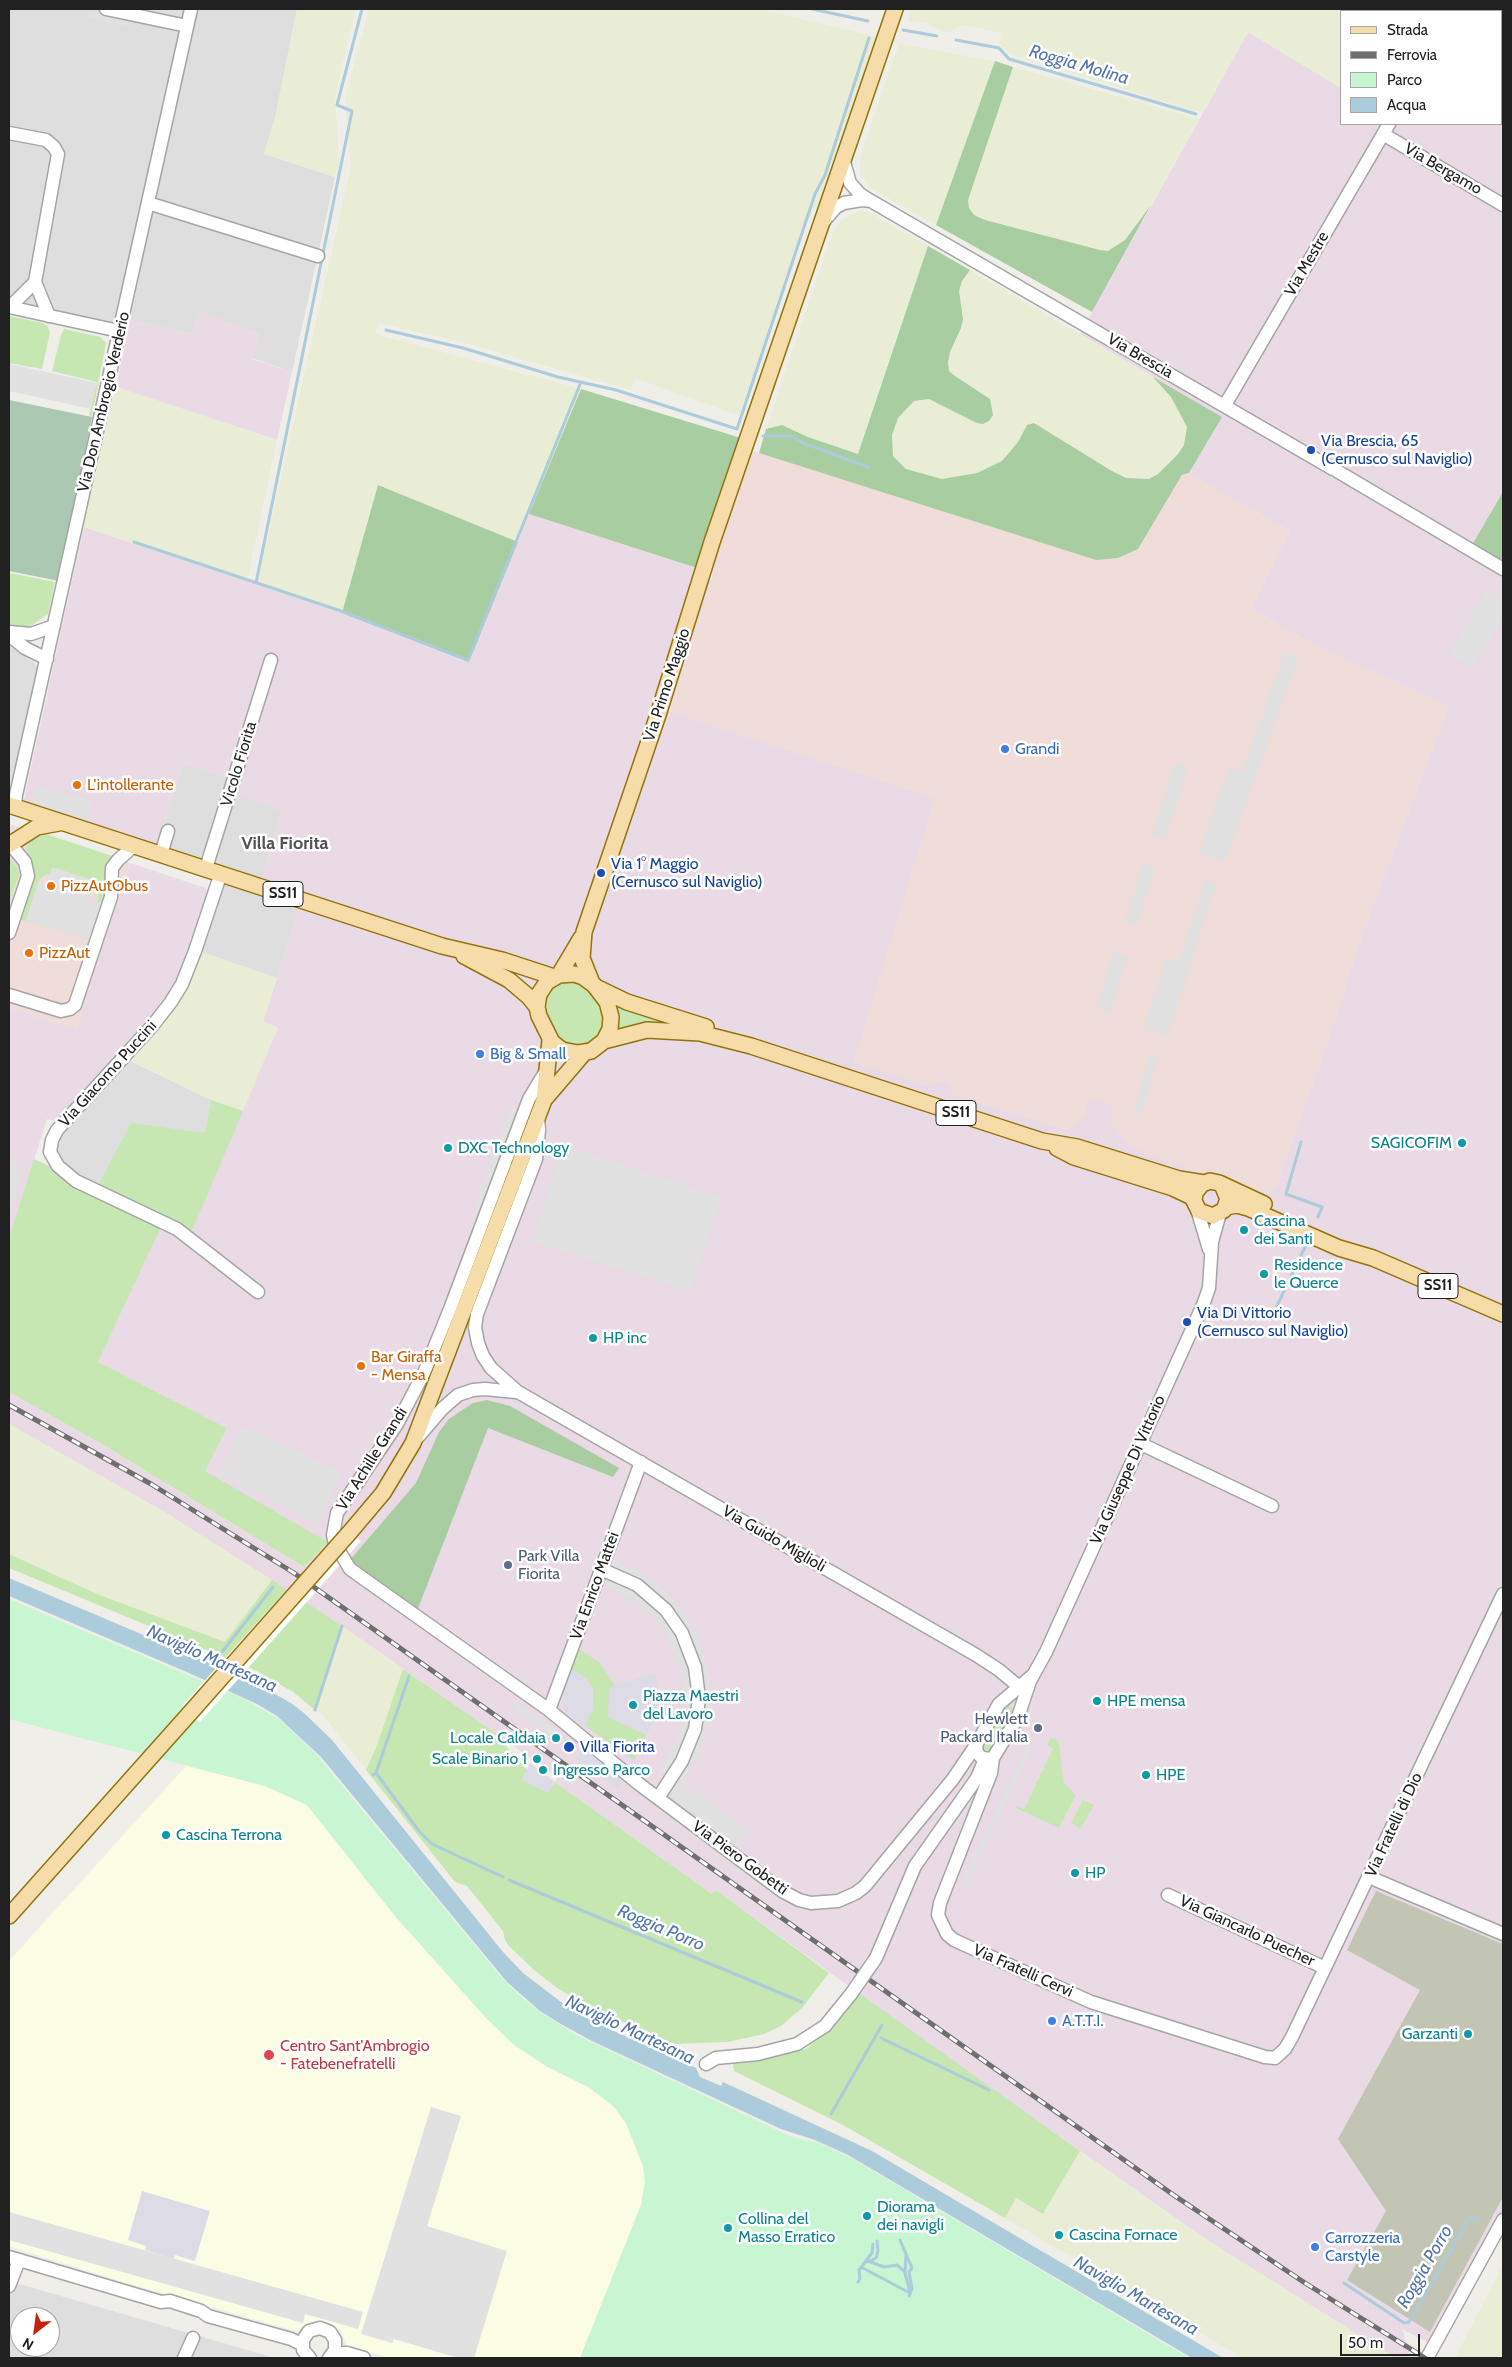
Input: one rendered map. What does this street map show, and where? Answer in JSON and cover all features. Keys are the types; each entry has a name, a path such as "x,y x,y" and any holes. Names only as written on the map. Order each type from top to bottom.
{"main road":[{"name":"Via Primo Maggio","path":"557,976 584,932 748,439 895,9"},
{"name":"SS11","path":"14,804 63,822 436,944 557,976 580,975 594,985 627,1002 677,1017 751,1046"},
{"path":"13,843 26,825 23,816 14,804"},
{"name":"SS11","path":"13,843 37,827 63,822"},
{"name":"Via Primo Maggio","path":"584,932 582,958 594,985"},
{"name":"SS11","path":"436,944 501,975 521,990 537,1007 550,1040"},
{"path":"537,1007 541,990 557,976"},
{"path":"594,985 607,1002 611,1015 610,1028 604,1041"},
{"name":"SS11","path":"585,1052 594,1049 604,1041 641,1031 675,1030 700,1032 751,1046 1042,1141 1074,1157 1174,1188 1208,1215 1237,1205 1248,1208 1339,1248 1373,1258 1503,1314"},
{"path":"550,1040 565,1051 585,1052"},
{"path":"9,1916 383,1493 413,1443 538,1117 544,1100 550,1040"},
{"path":"544,1100 585,1052"},
{"name":"SS11","path":"1042,1141 1077,1146 1179,1179 1204,1183 1216,1182 1342,1239 1373,1258"},
{"path":"1195,1204 1198,1188 1204,1183"},
{"path":"1223,1186 1228,1196 1223,1210"}],"street":[{"path":"106,9 187,26"},
{"name":"Via Don Ambrogio Verderio","path":"14,804 191,9"},
{"name":"Via Bergamo","path":"1386,129 1503,205"},
{"name":"Via Mestre","path":"1224,405 1386,129"},
{"path":"9,133 46,140 54,147 58,154 35,282 49,316"},
{"name":"Via Brescia","path":"844,162 850,182 860,194 871,201 1503,569"},
{"path":"823,223 829,214 844,203 862,200 871,201"},
{"path":"148,203 318,256"},
{"path":"10,307 35,282"},
{"path":"10,307 119,331"},
{"path":"9,634 26,634 54,626"},
{"path":"9,634 25,648 46,659"},
{"name":"Vicolo Fiorita","path":"206,868 271,660"},
{"path":"161,854 168,831"},
{"path":"9,933 28,876 25,862 13,843"},
{"path":"9,995 56,1010 65,1011 75,1005 82,990 111,898 112,868 135,845"},
{"name":"Via Giacomo Puccini","path":"221,873 195,951 182,984 171,1002 153,1025 60,1126 52,1140 50,1152 58,1166 76,1181 177,1228 258,1292"},
{"name":"Via Achille Grandi","path":"547,1069 529,1099 424,1373 397,1424 343,1501 334,1523 333,1535 335,1544 344,1561 356,1573 549,1710"},
{"path":"518,1392 502,1380 482,1356 475,1327 477,1314 536,1159 539,1130 538,1117"},
{"name":"Via Giuseppe Di Vittorio","path":"1195,1204 1211,1262"},
{"name":"Via Giuseppe Di Vittorio","path":"984,1755 1019,1713 1022,1690 1046,1652 1139,1442 1203,1305 1209,1288 1215,1230 1223,1210"},
{"path":"413,1443 442,1408 458,1395 472,1390 484,1389 518,1392"},
{"name":"Via Guido Miglioli","path":"518,1392 976,1655 1022,1690"},
{"path":"1139,1442 1272,1506"},
{"name":"Via Enrico Mattei","path":"549,1710 641,1462"},
{"path":"602,1569 634,1583 666,1610 682,1633 695,1667 699,1698 695,1729 682,1761 658,1798"},
{"name":"Via Fratelli di Dio","path":"1280,2055 1289,2044 1503,1594"},
{"path":"706,2064 716,2058 758,2054 797,2044 826,2026 876,1958 915,1866 977,1778 1001,1702 1022,1690"},
{"path":"1001,1702 1008,1700 1014,1702 1019,1713"},
{"name":"Via Piero Gobetti","path":"549,1710 658,1798 782,1891 799,1900 826,1904 848,1898 860,1890 952,1779 984,1755"},
{"name":"Via Fratelli Cervi","path":"984,1755 991,1773 973,1813 939,1905 940,1922 947,1934 954,1940 1091,2002 1265,2057 1276,2058 1280,2055"},
{"path":"1369,1877 1503,1934"},
{"name":"Via Giancarlo Puecher","path":"1168,1895 1325,1968"},
{"path":"1428,2356 1503,2220"},
{"path":"9,2286 14,2258 161,2302 170,2301 201,2311 208,2316 300,2339 314,2329 323,2328 332,2333 333,2351 364,2358"},
{"path":"184,2358 193,2338"},
{"path":"300,2339 304,2352 310,2358"}],"shaded area":[{"path":"9,9 191,9 119,331 9,307"},
{"path":"196,9 297,9 275,118 264,154 335,177 292,372 252,358 259,334 199,312 192,334 130,320"},
{"path":"297,9 356,9 335,95 339,162 335,177 264,154 275,118"},
{"path":"369,9 759,9 878,37 822,197 805,225 743,417 635,378 631,390 465,343 378,323 375,334 581,389 518,542 378,485 342,613 257,585 351,166 345,98"},
{"path":"912,9 1440,9 1340,10 1340,87 1248,32 1203,113 1011,55 999,43 1002,33 964,25 946,33 927,23 908,21"},
{"path":"1503,9 1503,2215 1433,2345 1402,2329 1406,2342 1433,2358 1395,2358 1210,2242 919,2037 716,1890 712,1894 555,1782 558,1777 342,1626 166,1513 9,1424 9,1392 105,1446 304,1567 327,1542 205,1471 227,1428 98,1362 165,1219 192,1231 277,1027 263,1022 302,900 261,880 282,811 235,794 239,781 183,764 157,847 23,804 84,527 342,613 469,662 529,514 703,570 711,582 669,711 935,798 853,1062 928,1086 944,1080 948,1081 953,1094 1067,1130 1084,1117 1089,1098 1098,1100 1113,1106 1110,1121 1124,1140 1144,1154 1267,1193 1276,1187 1328,1041 1362,935 1449,706 1314,645 1251,608 1290,531 1189,474 1221,417 1080,334 1248,32 1340,87 1340,125 1502,125 1502,10 1440,10","holes":["1053,1748 1064,1783 1076,1795 1059,1828 1016,1808 1017,1806 1024,1809"]},
{"path":"86,11 131,21 127,26 89,18"},
{"path":"899,44 995,61 936,225 870,188 860,174 860,158"},
{"path":"1013,67 1199,119 1151,205 1125,240 1117,247 1108,251 1100,250 985,220 974,215 969,208 968,200"},
{"path":"859,211 869,212 928,246 858,454 808,437 783,425 766,429 834,230 840,221"},
{"path":"970,270 1153,377 1171,397 1187,427 1184,445 1158,474 1149,479 1125,478 1034,423 1027,425 1018,442 1002,461 977,473 942,479 906,469 899,463 893,456 892,435 898,418 913,401 929,399 983,424 985,395 949,371 948,362 950,352 961,328 959,291 962,281"},
{"path":"199,312 259,334 252,359 292,372 277,440 116,387 130,320 192,334"},
{"path":"9,364 97,383 91,409 9,391"},
{"path":"116,387 277,440 247,581 84,527"},
{"path":"9,400 92,417 59,581 9,571"},
{"path":"750,450 1096,560 1138,549 1182,475 1189,474 1290,531 1251,608 1314,645 1449,706 1362,935 1328,1041 1276,1187 1267,1193 953,1094 948,1081 944,1080 928,1086 852,1062 935,798 669,711 711,582 716,551"},
{"path":"1486,591 1503,601 1503,617 1473,668 1449,654"},
{"path":"9,643 39,667 11,795 9,794"},
{"path":"1285,651 1299,657 1225,862 1199,853 1229,768 1242,772"},
{"path":"1175,762 1189,767 1165,840 1152,835"},
{"path":"183,764 239,781 236,794 282,811 261,880 157,847"},
{"path":"36,787 92,800 86,824 31,807"},
{"path":"9,824 130,863 77,1029 9,1008"},
{"path":"130,863 208,889 209,900 191,953 168,1001 59,1122 47,1119 9,1238 9,1008 77,1029"},
{"path":"1143,863 1155,869 1137,926 1124,922"},
{"path":"52,867 95,881 89,899 105,904 92,941 26,921 38,882 47,885"},
{"path":"223,878 301,903 277,978 198,951"},
{"path":"1205,880 1216,884 1168,1037 1144,1028 1166,959 1179,962"},
{"path":"198,951 277,978 263,1022 278,1028 243,1111 211,1100 126,1059"},
{"path":"1114,952 1128,957 1110,1013 1096,1008"},
{"path":"1151,1052 1160,1055 1140,1116 1133,1113"},
{"path":"126,1059 211,1100 205,1134 97,1188 68,1171 54,1152 62,1129"},
{"path":"509,1108 524,1113 485,1215 473,1211"},
{"path":"563,1145 721,1197 691,1292 532,1241"},
{"path":"9,1162 24,1167 9,1217"},
{"path":"9,1424 166,1513 272,1580 225,1642 97,1594 9,1554"},
{"path":"243,1426 342,1473 318,1524 219,1474"},
{"path":"614,1560 640,1572 663,1589 683,1611 698,1636 709,1672 711,1710 702,1748 683,1783 749,1831 738,1846 669,1796 680,1781 661,1768 674,1745 682,1723 684,1692 681,1669 665,1633 651,1615 626,1596 605,1586"},
{"path":"342,1626 403,1669 376,1748 366,1770 324,1716 315,1710"},
{"path":"572,1669 587,1679 593,1688 593,1709 585,1727 566,1713 561,1696"},
{"name":"Piazza Maestri del Lavoro","path":"656,1673 657,1713 646,1735 608,1717 609,1688"},
{"path":"517,1702 558,1731 553,1738 512,1709"},
{"path":"566,1731 589,1747 624,1781 619,1789 576,1759 583,1748 563,1734"},
{"path":"1028,1744 1034,1746 966,1885 961,1883"},
{"path":"530,1763 555,1782 548,1793 522,1780"},
{"name":"Centro Sant'Ambrogio - Fatebenefratelli","path":"186,1766 265,1786 307,1805 395,1916 487,2019 514,2045 546,2066 590,2088 614,2107 626,2123 643,2166 645,2182 641,2205 580,2358 391,2358 347,2346 341,2331 329,2322 311,2322 296,2331 123,2282 9,2246 9,1961"},
{"name":"Garzanti","path":"1376,1891 1503,1944 1503,2197 1430,2332 1347,2280 1386,2211 1338,2139 1420,1990 1347,1950"},
{"path":"431,2107 461,2116 427,2226 507,2251 474,2358 458,2358 394,2339 392,2343 361,2334"},
{"path":"1080,2151 1210,2242 1395,2358 1243,2358 1005,2218 1016,2198 1044,2214"},
{"path":"142,2191 210,2211 195,2261 175,2255 174,2259 145,2250 146,2246 128,2240"},
{"path":"9,2212 363,2312 358,2329 305,2314 303,2323 9,2240"},
{"path":"1503,2265 1503,2358 1455,2358"},
{"path":"9,2281 275,2358 9,2358"}],"green space":[{"path":"995,61 1013,67 968,200 969,208 974,215 985,220 1108,251 1125,240 1151,205 1092,312 936,225"},
{"path":"928,246 970,270 962,281 959,291 963,319 950,352 949,371 990,399 993,415 989,421 983,424 977,423 929,399 914,401 898,418 892,435 893,456 906,469 942,479 977,473 1002,461 1018,442 1027,425 1034,423 1126,478 1149,479 1158,474 1178,454 1184,445 1187,427 1171,397 1153,377 1222,417 1189,473 1182,475 1138,549 1118,558 1096,560 759,453 766,429 782,425 808,437 858,454"},
{"path":"9,316 43,323 48,327 50,332 42,369 9,363"},
{"path":"64,329 100,337 106,343 92,416 89,415 97,382 52,371"},
{"path":"581,389 741,438 697,568 529,514"},
{"path":"378,485 518,542 469,662 342,613"},
{"path":"1503,492 1503,563 1472,545"},
{"path":"9,573 55,582 48,614 29,627 9,627"},
{"path":"40,832 115,857 105,904 97,902 98,894 92,888 94,881 46,874 39,880 26,921 18,919 34,877 26,848 35,835"},
{"path":"9,858 18,869 19,876 9,902"},
{"path":"569,980 584,984 600,1003 604,1011 604,1026 599,1037 587,1045 568,1045 559,1040 544,1010 545,996 556,983"},
{"path":"612,1001 676,1025 616,1032"},
{"path":"211,1100 243,1111 192,1231 165,1219 98,1362 227,1428 205,1471 328,1542 304,1567 105,1446 9,1392 9,1238 34,1159 97,1188 131,1123 205,1133"},
{"path":"487,1400 510,1406 619,1468 613,1477 488,1428 417,1611 349,1561 416,1483 439,1432 449,1419 473,1403"},
{"path":"9,1554 97,1594 225,1642 272,1580 342,1626 315,1710 293,1692 255,1670 9,1568"},
{"path":"9,1599 242,1698 279,1719 315,1753 507,1984 541,2013 576,2035 792,2137 819,2143 853,2159 1189,2358 580,2358 641,2205 645,2182 643,2166 626,2123 614,2107 590,2088 546,2066 514,2045 487,2019 395,1916 307,1805 265,1786 9,1719"},
{"path":"579,1649 600,1663 615,1686 656,1673 657,1713 634,1760 566,1713 561,1696"},
{"path":"403,1669 507,1741 505,1745 548,1793 555,1782 712,1894 716,1890 829,1973 803,2007 781,2026 764,2034 727,2042 675,2044 591,2008 557,1988 533,1969 508,1945 503,1931 467,1886 455,1882 366,1770 376,1748"},
{"path":"1007,1705 1015,1710 994,1752 986,1755 982,1750 982,1745"},
{"path":"1050,1738 1056,1739 1059,1744 1064,1783 1076,1795 1059,1828 1016,1808 1017,1806 1024,1809 1053,1748 1047,1745"},
{"path":"1083,1800 1094,1805 1081,1828 1071,1823"},
{"path":"860,1994 1080,2151 1043,2214 1016,2198 1005,2218 843,2125 734,2071 733,2062 806,2049 833,2027"}],"water":[{"path":"9,1578 252,1681 291,1703 332,1740 503,1952 523,1973 565,2005 594,2022 696,2068 700,2077 721,2086 723,2082 872,2151 1223,2358 1192,2358 848,2155 815,2140 781,2129 592,2041 540,2011 507,1982 321,1757 277,1716 257,1704 189,1673 9,1596"}],"pier":[{"path":"344,1526 361,1541 200,1722 182,1706"}],"waterway":[{"path":"256,583 352,111 337,105 362,9"},
{"name":"Roggia Molina","path":"812,9 868,21"},
{"name":"Roggia Molina","path":"903,30 937,36"},
{"path":"386,330 463,348 558,377 616,390 737,429 815,194 825,175 869,38"},
{"name":"Roggia Molina","path":"956,40 999,48 1009,59 1196,114"},
{"path":"134,542 341,611 468,660 581,382"},
{"path":"763,436 791,436 803,443 868,467"},
{"path":"1301,1142 1286,1194 1322,1207 1318,1217"},
{"path":"1274,1312 1307,1243"},
{"name":"Naviglio Martesana","path":"222,1652 273,1587"},
{"path":"315,1710 342,1626"},
{"path":"373,1775 376,1773 409,1676"},
{"name":"Roggia Porro","path":"376,1773 419,1831 432,1844 503,1877"},
{"name":"Roggia Porro","path":"509,1880 802,2002"},
{"path":"831,2114 882,2025"},
{"name":"Roggia Porro","path":"881,2038 989,2090"},
{"name":"Roggia Porro","path":"1344,2283 1404,2323 1409,2322 1469,2219 1474,2218 1478,2220"},
{"path":"900,2240 912,2268 909,2272 912,2289 909,2296"},
{"path":"868,2262 876,2258 878,2251 877,2241"},
{"path":"858,2282 860,2279 859,2270 872,2253 873,2244"},
{"path":"906,2255 905,2273 910,2292"},
{"path":"868,2261 884,2267 897,2265 904,2271"},
{"path":"861,2267 910,2293"}],"railway":[{"path":"9,1405 151,1484 294,1573 1175,2196 1305,2283 1425,2358"}],"place":[{"name":"Via Brescia, 65 (Cernusco sul Naviglio)","path":"1311,450"},
{"name":"Grandi","path":"1005,749"},
{"name":"L'intollerante","path":"77,785"},
{"name":"Via 1° Maggio (Cernusco sul Naviglio)","path":"601,873"},
{"name":"PizzAutObus","path":"51,886"},
{"name":"PizzAut","path":"29,953"},
{"name":"Big & Small","path":"480,1054"},
{"name":"SAGICOFIM","path":"1462,1143"},
{"name":"DXC Technology","path":"448,1148"},
{"name":"Cascina dei Santi","path":"1244,1230"},
{"name":"Residence le Querce","path":"1264,1274"},
{"name":"Via Di Vittorio (Cernusco sul Naviglio)","path":"1187,1322"},
{"name":"HP inc","path":"593,1338"},
{"name":"Bar Giraffa - Mensa","path":"361,1366"},
{"name":"Park Villa Fiorita","path":"508,1565"},
{"name":"HPE mensa","path":"1097,1701"},
{"name":"Piazza Maestri del Lavoro","path":"633,1705"},
{"name":"Hewlett Packard Italia","path":"1038,1728"},
{"name":"Locale Caldaia","path":"556,1738"},
{"name":"Villa Fiorita","path":"569,1747"},
{"name":"Scale Binario 1","path":"537,1759"},
{"name":"Ingresso Parco","path":"543,1770"},
{"name":"HPE","path":"1146,1775"},
{"name":"Cascina Terrona","path":"166,1835"},
{"name":"HP","path":"1075,1873"},
{"name":"A.T.T.I.","path":"1052,2021"},
{"name":"Garzanti","path":"1468,2034"},
{"name":"Centro Sant'Ambrogio - Fatebenefratelli","path":"269,2055"},
{"name":"Diorama dei navigli","path":"867,2216"},
{"name":"Collina del Masso Erratico","path":"728,2228"},
{"name":"Cascina Fornace","path":"1059,2235"},
{"name":"Carrozzeria Carstyle","path":"1315,2247"}],"district":[{"name":"Villa Fiorita","path":"285,844"}]}
